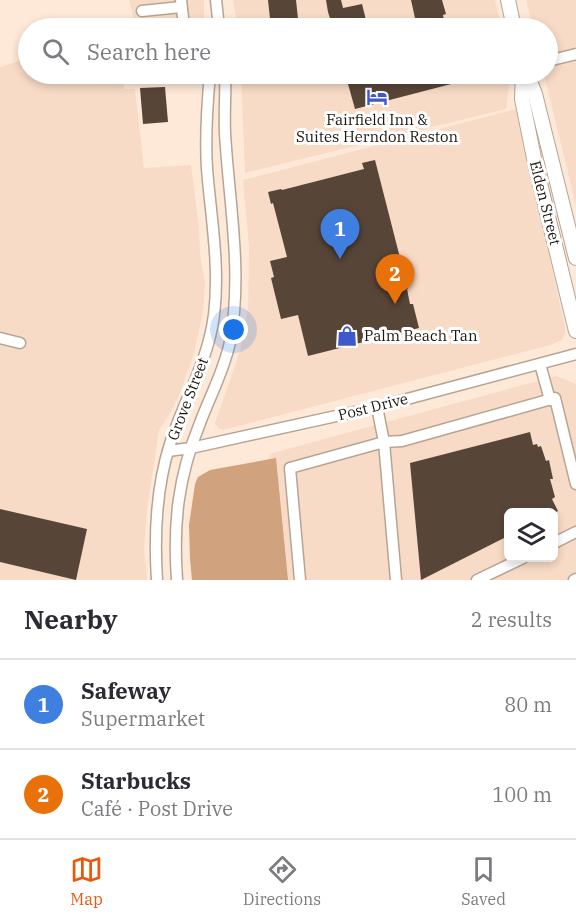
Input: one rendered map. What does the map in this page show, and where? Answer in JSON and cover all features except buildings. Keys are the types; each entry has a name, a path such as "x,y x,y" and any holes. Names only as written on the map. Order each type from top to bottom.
{"main road":[{"path":"508,0 512,18"},
{"name":"Elden Street","path":"524,84 522,99 535,163 576,331"},
{"name":"Elden Street","path":"530,84 535,93 576,258"}],"street":[{"path":"216,0 218,18"},
{"path":"142,12 181,4"},
{"path":"558,58 576,54"},
{"name":"Grove Street","path":"157,580 155,539 160,487 168,451 204,361 214,318 217,276 205,138 209,84"},
{"name":"Grove Street","path":"177,580 175,525 182,474 223,367 229,344 236,292 225,132 225,84"},
{"path":"0,338 20,343"},
{"name":"Post Drive","path":"168,451 191,448 377,407 576,354"},
{"path":"540,364 550,400"},
{"path":"300,580 290,468 384,442 402,441 555,398 576,484"},
{"path":"377,407 384,442 396,580"},
{"path":"558,541 576,532"},
{"path":"477,580 515,562"}],"shaded area":[{"path":"129,0 204,0 204,18 134,18"},
{"path":"233,0 495,0 500,18 236,18"},
{"path":"526,0 576,0 576,206 546,84 558,84 558,18 530,18"},
{"path":"18,61 18,84 124,84 124,89 135,89 144,168 191,165 205,284 203,313 193,357 180,393 159,430 147,509 144,548 147,580 0,580 0,67"},
{"path":"241,84 510,84 506,109 245,173"},
{"path":"516,109 566,331 562,340 223,430 218,428 215,423 240,351 248,308 249,247 243,180"},
{"path":"556,376 576,384 576,580 282,580 269,454"},
{"path":"276,458 288,580 192,580 189,525 198,477 210,470"}],"place":[{"name":"Fairfield Inn & Suites Herndon Reston","path":"377,97"},
{"name":"Safeway","path":"340,259"},
{"name":"Starbucks","path":"395,304"},
{"name":"Palm Beach Tan","path":"347,336"}]}
